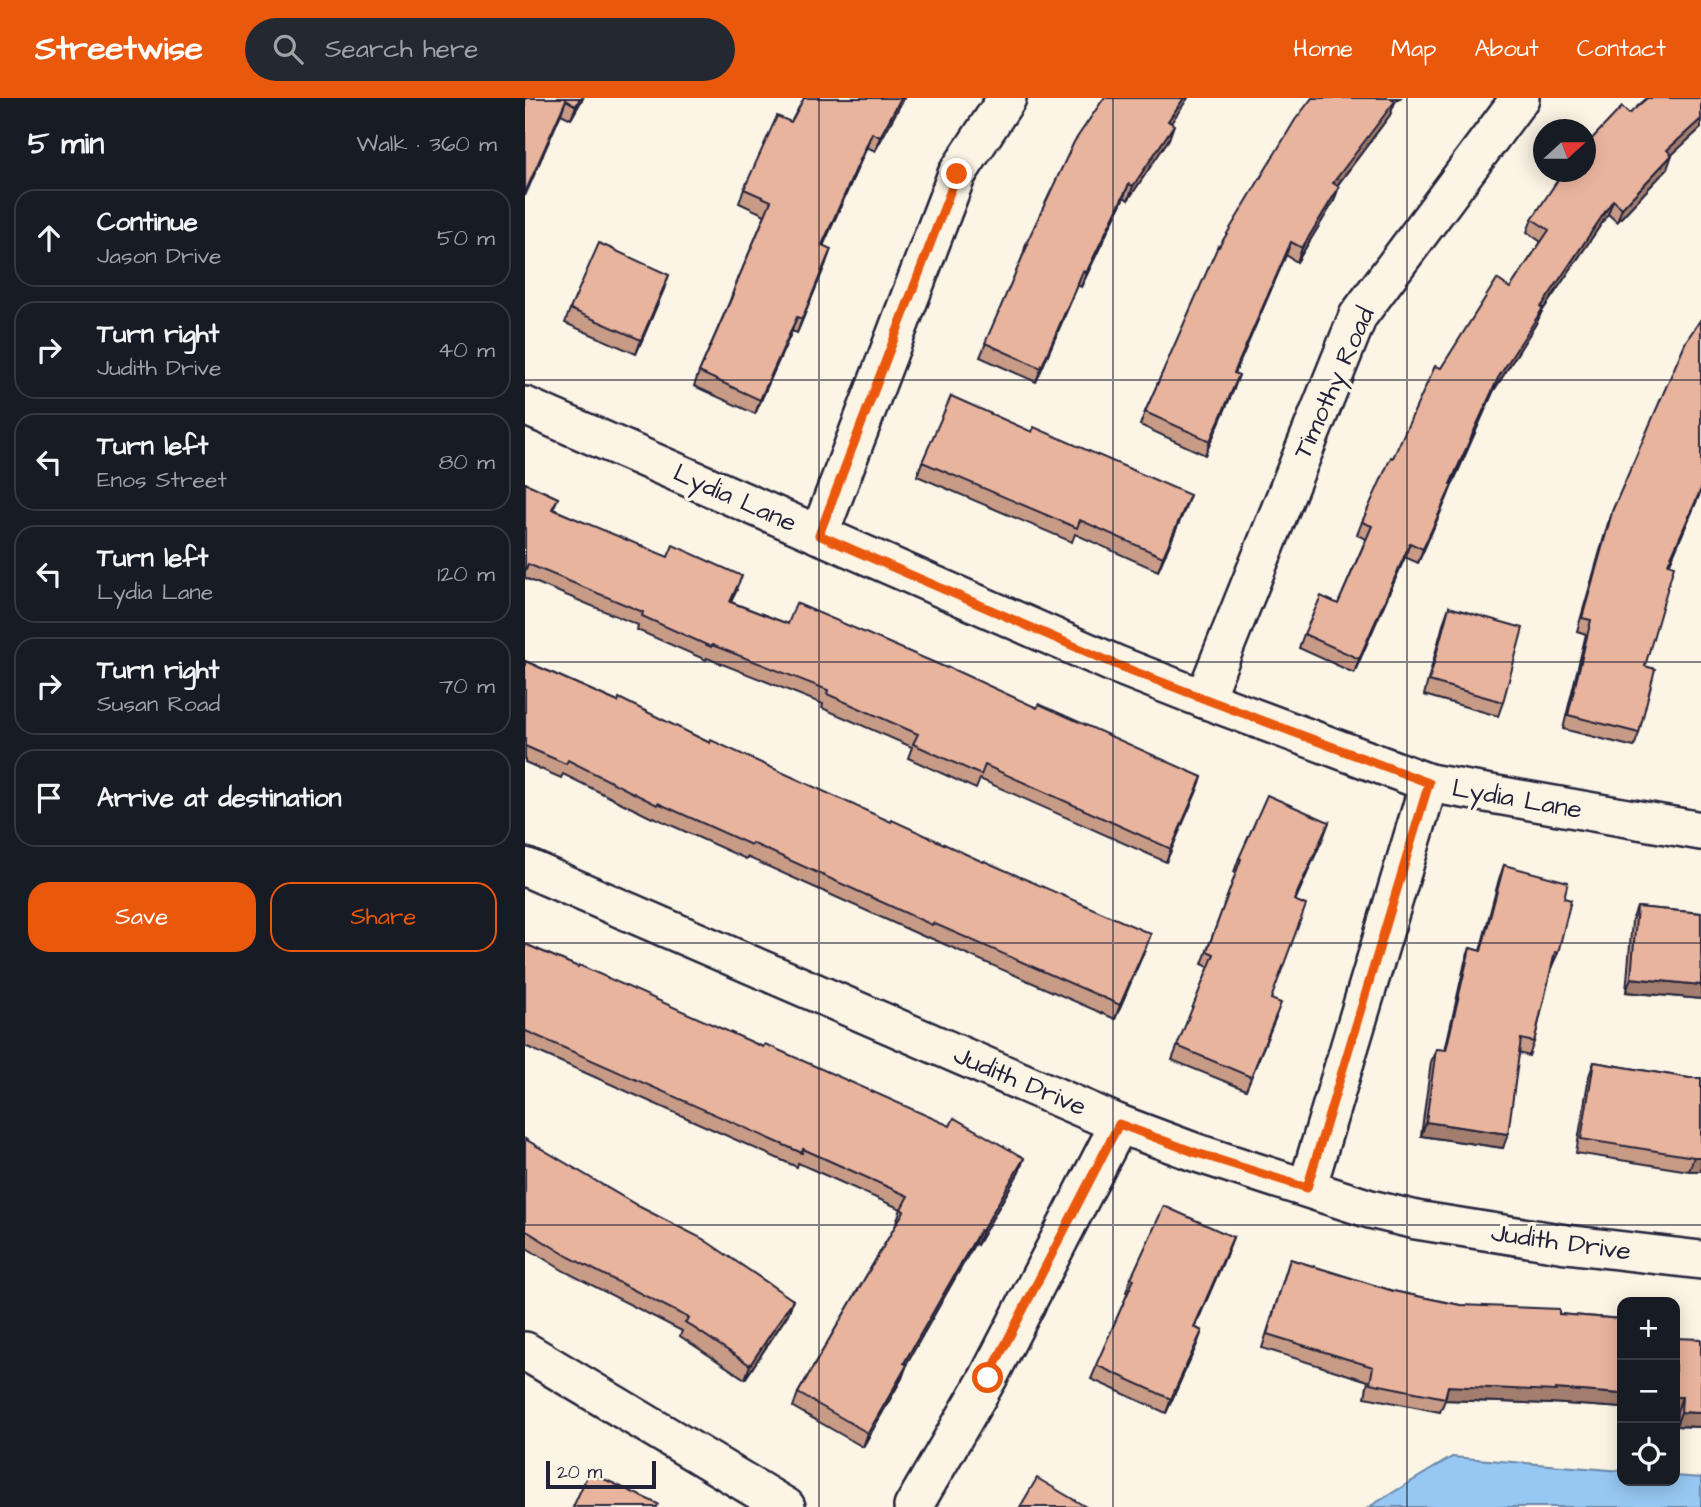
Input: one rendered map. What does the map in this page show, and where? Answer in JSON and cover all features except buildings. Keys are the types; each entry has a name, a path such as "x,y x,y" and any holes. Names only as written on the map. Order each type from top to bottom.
{"street":[{"path":"819,535 957,174 1007,98"},
{"name":"Timothy Road","path":"1205,699 1358,316 1520,98"},
{"name":"Lydia Lane","path":"525,407 1115,664 1429,783 1701,831"},
{"path":"1307,1188 1429,783"},
{"name":"Judith Drive","path":"525,867 1119,1124 1194,1152 1370,1209 1416,1220 1566,1244 1701,1260"},
{"path":"913,1507 988,1378 1119,1124"},
{"path":"525,1350 786,1507"}],"water":[{"path":"1452,1457 1617,1471 1617,1486 1680,1486 1680,1476 1701,1478 1701,1507 1369,1507"}],"route":[{"path":"957,174 819,535 1115,664 1429,783 1307,1188 1194,1152 1119,1124 988,1378"}]}
